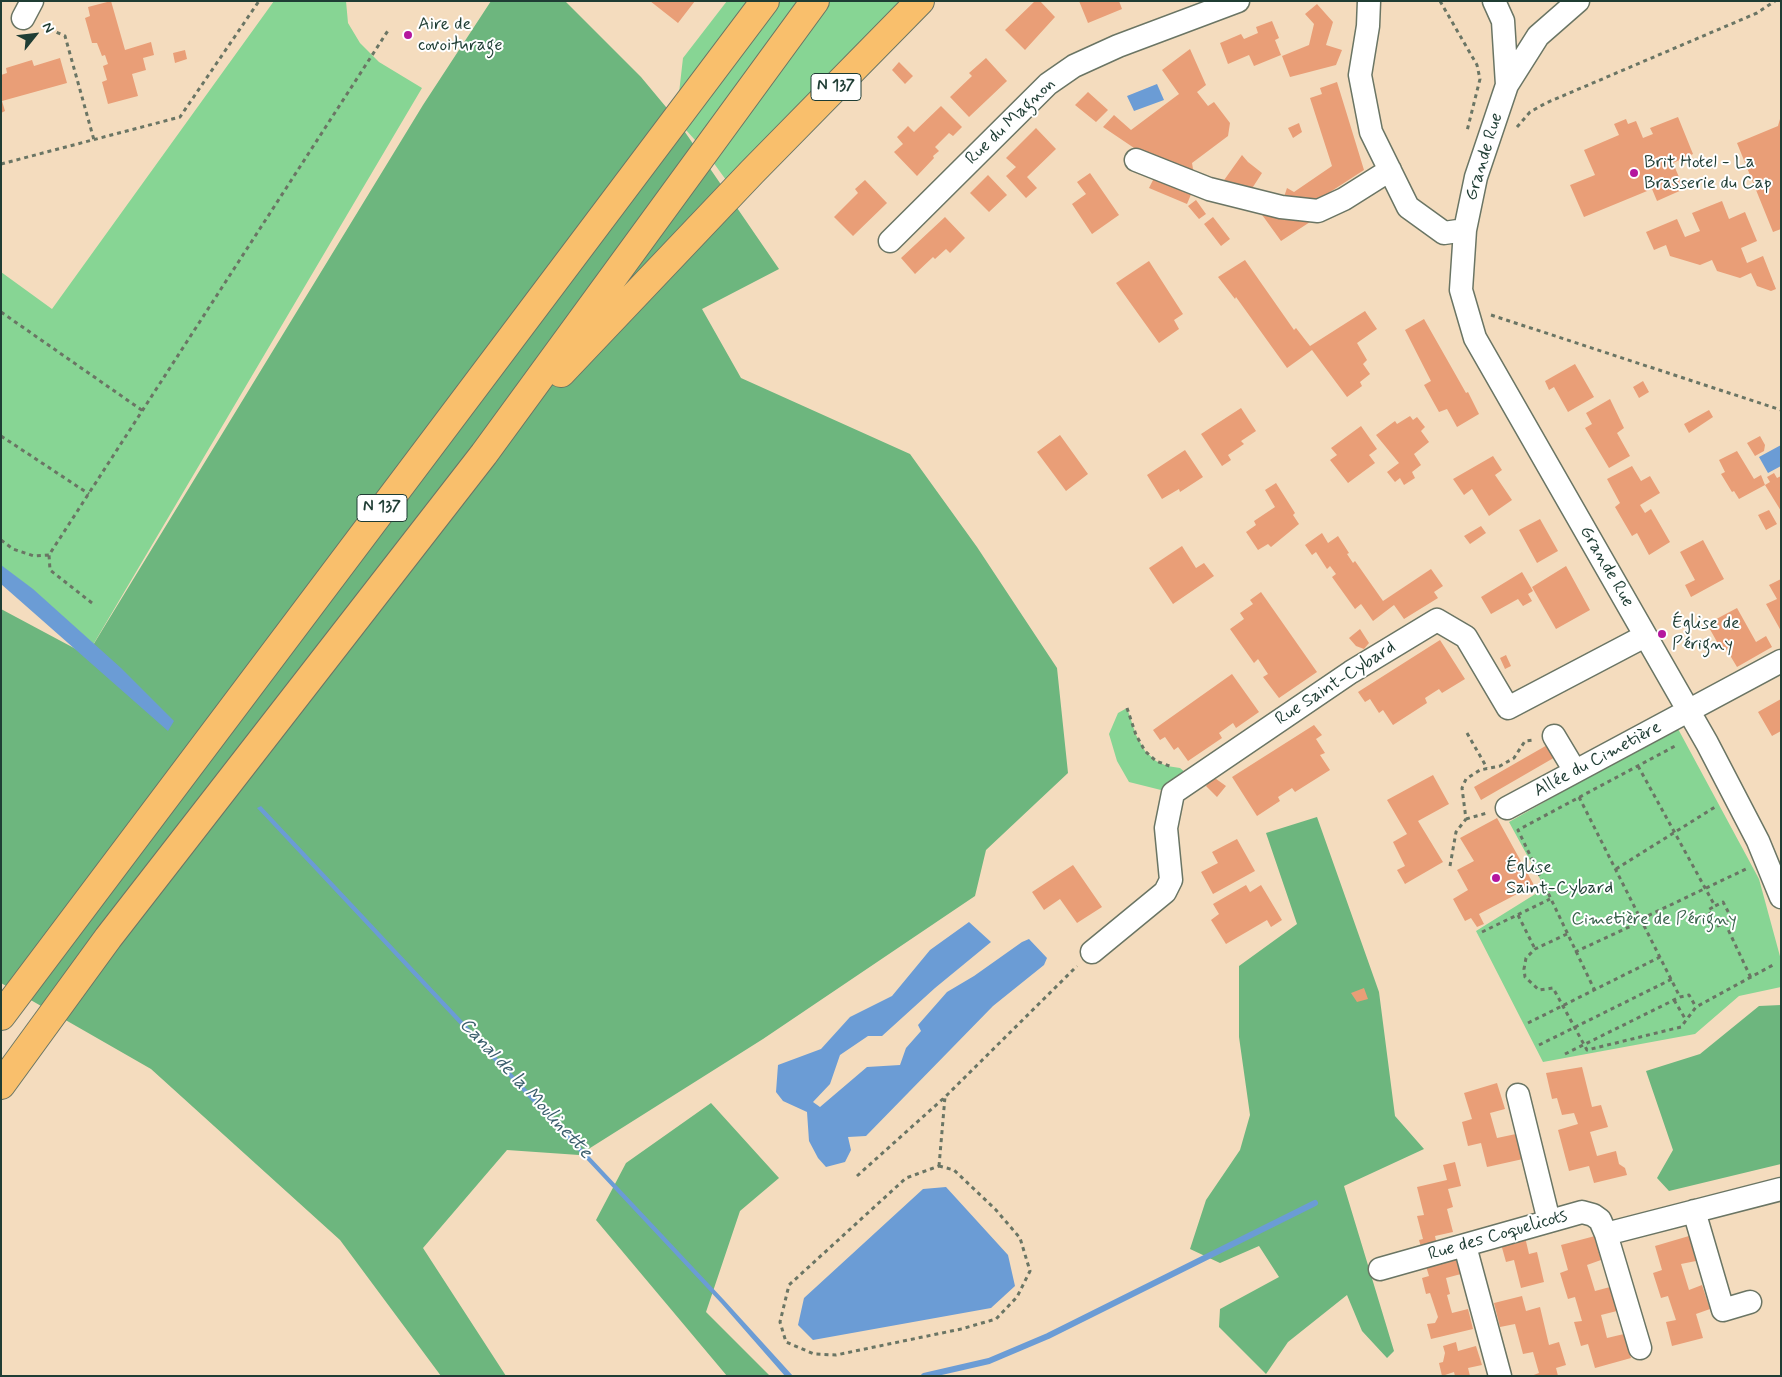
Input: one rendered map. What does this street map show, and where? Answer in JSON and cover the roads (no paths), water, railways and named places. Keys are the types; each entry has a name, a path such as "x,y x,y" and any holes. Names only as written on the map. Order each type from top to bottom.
{"highway":[{"name":"N 137","path":"1,1016 765,1"},
{"name":"N 137","path":"1,1085 108,938 484,454 815,1"},
{"name":"N 137","path":"484,454 752,172 920,1"}],"street":[{"name":"Rue du Magnon","path":"890,241 1055,79 1074,66 1118,46 1238,1"},
{"path":"1369,1 1368,26 1360,76 1371,132 1408,207 1444,233 1465,230"},
{"name":"Grande Rue","path":"1494,1 1503,21 1507,85"},
{"name":"Grande Rue","path":"1578,1 1538,36 1507,85 1476,177 1465,230 1461,290 1475,338 1689,711 1758,841 1781,897"},
{"path":"1136,160 1209,189 1281,207 1318,212 1344,199 1390,170"},
{"name":"Rue Saint-Cybard","path":"1092,952 1165,892 1170,880 1166,828 1173,793 1351,672 1437,620 1466,637 1508,708 1645,636"},
{"name":"Allée du Cimetière","path":"1506,808 1781,661"},
{"path":"1554,736 1575,771"},
{"path":"1518,1095 1549,1221"},
{"path":"1606,1234 1781,1189"},
{"path":"1694,1211 1722,1310 1750,1302"},
{"name":"Rue des Coquelicots","path":"1380,1269 1582,1212 1593,1215 1600,1220 1606,1234 1640,1348"},
{"path":"1465,1246 1500,1376"}],"water":[{"path":"1157,84 1164,100 1134,111 1127,96"},
{"path":"1781,445 1781,466 1768,473 1759,457"},
{"path":"1,565 33,589 121,668 174,721 168,731 1,584"},
{"name":"Canal de la Moulinette","path":"261,806 793,1376 785,1376 721,1303 257,808"},
{"path":"969,922 991,942 935,988 882,1036 868,1036 840,1055 830,1084 813,1102 820,1107 867,1067 900,1065 906,1048 921,1031 918,1025 947,992 974,976 1022,942 1029,939 1047,958 1044,965 993,1006 866,1136 848,1137 851,1150 845,1162 826,1167 818,1158 809,1141 807,1112 783,1101 776,1092 778,1065 821,1049 850,1017 892,996 930,950"},
{"path":"946,1187 1008,1255 1015,1286 991,1308 813,1340 798,1325 804,1298 923,1189"}],"waterway":[{"path":"924,1376 989,1361 1048,1336 1315,1203"}],"place":[{"name":"Aire de covoiturage","path":"408,35"},
{"name":"Brit Hotel - La Brasserie du Cap","path":"1634,173"},
{"name":"Église de Périgny","path":"1662,634"},
{"name":"Église Saint-Cybard","path":"1496,878"}],"park label":[{"name":"Cimetière de Périgny","path":"1654,920"}]}
